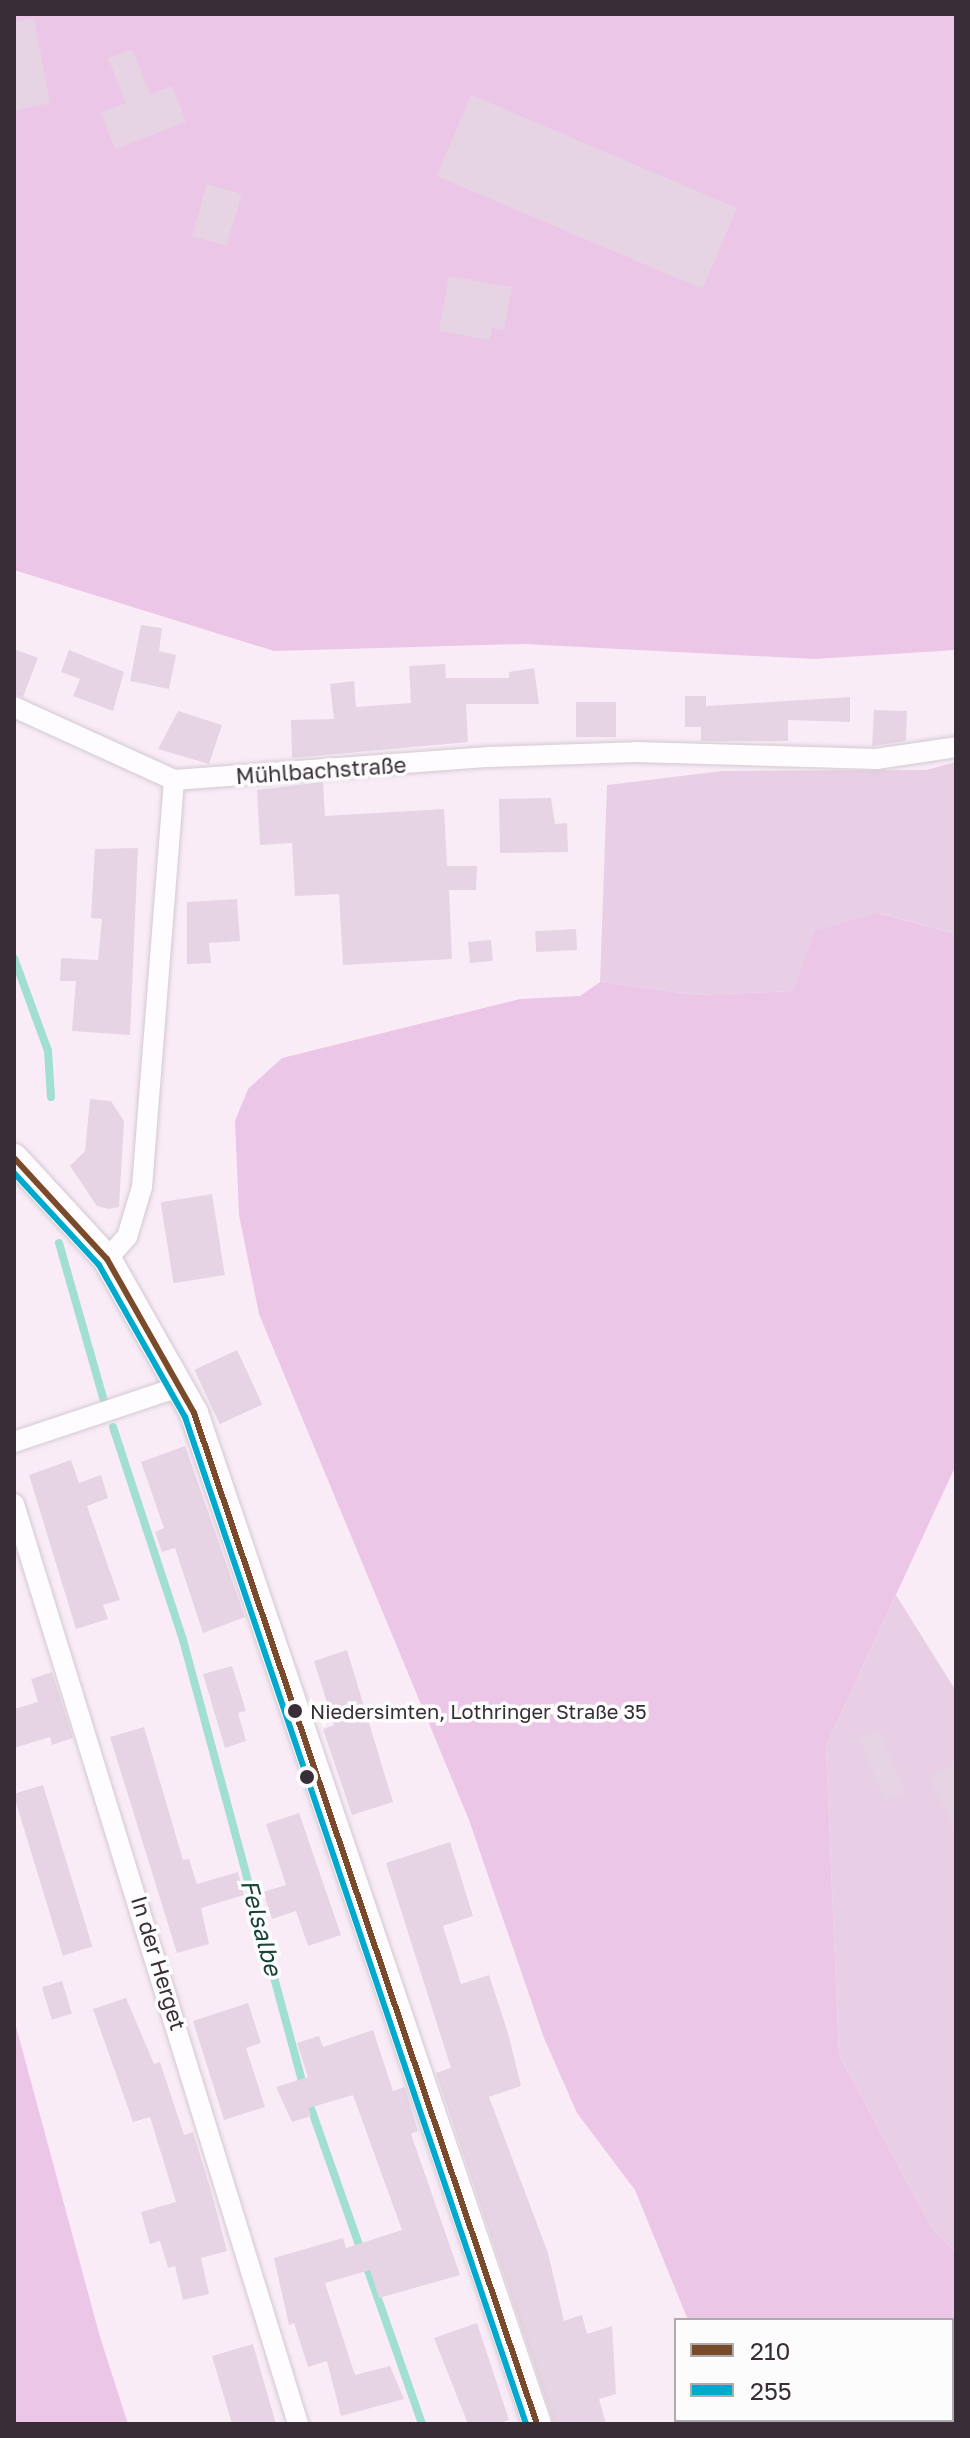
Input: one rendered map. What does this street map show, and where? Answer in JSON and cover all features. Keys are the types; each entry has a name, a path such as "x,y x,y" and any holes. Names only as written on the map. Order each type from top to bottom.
{"main road":[{"path":"14,1158 107,1259 181,1386 236,1524 537,2424"}],"street":[{"path":"14,707 174,780 142,1187 127,1237 107,1259"},
{"name":"Mühlbachstraße","path":"174,780 489,757 636,752 876,759 956,747"},
{"path":"14,1442 181,1386"},
{"name":"In der Herget","path":"14,1504 298,2424"}],"shaded area":[{"path":"14,14 956,14 956,650 814,659 523,644 274,651 14,570"},
{"path":"956,762 956,934 879,913 794,991 697,995 600,982 607,785 722,771 926,770"},
{"path":"878,913 956,934 956,1465 826,1746 839,2055 931,2227 956,2253 956,2424 704,2424 954,2422 954,2318 687,2318 635,2190 577,2113 544,2038 469,1820 259,1314 239,1215 235,1121 248,1089 282,1058 520,999 580,996 600,982 697,995 793,991 815,931"},
{"path":"896,1595 956,1691 956,2253 931,2227 839,2055 826,1746"},
{"path":"14,2019 100,2337 128,2424 14,2424"}],"building":[{"path":"34,18 50,103 14,111 14,22"},
{"path":"132,49 150,94 172,86 186,122 115,149 101,113 126,103 108,58"},
{"path":"471,95 737,208 703,289 437,176"},
{"path":"207,184 242,194 227,246 192,236"},
{"path":"449,276 512,287 504,330 492,328 490,340 439,331"},
{"path":"141,625 162,628 159,651 176,655 169,689 130,681"},
{"path":"14,649 38,658 23,697 14,694"},
{"path":"69,650 124,672 113,711 73,696 80,679 61,672"},
{"path":"445,664 446,678 509,678 509,672 534,668 539,704 466,704 468,742 292,758 291,720 334,719 330,684 354,681 356,707 411,703 409,666"},
{"path":"685,696 706,696 706,706 850,697 850,722 788,720 788,741 701,741 701,727 685,727"},
{"path":"576,702 616,702 616,737 576,737"},
{"path":"874,710 907,711 906,741 872,746"},
{"path":"178,711 222,725 209,764 158,749"},
{"path":"323,782 325,816 444,809 447,866 477,866 476,890 449,890 452,959 343,965 339,894 295,896 292,843 260,845 257,790"},
{"path":"551,798 555,824 567,823 568,852 500,853 499,799"},
{"path":"138,848 130,1035 72,1031 76,981 60,981 61,958 98,960 102,919 91,918 95,849"},
{"path":"237,899 240,941 209,943 211,963 187,964 187,902"},
{"path":"576,929 577,950 536,952 535,931"},
{"path":"491,940 493,961 470,963 468,942"},
{"path":"90,1099 111,1101 124,1121 119,1207 109,1209 97,1206 70,1166 85,1151"},
{"path":"212,1194 225,1275 173,1283 161,1202"},
{"path":"237,1350 262,1404 220,1424 194,1370"},
{"path":"185,1446 245,1617 203,1633 175,1548 162,1552 155,1532 164,1528 141,1462"},
{"path":"71,1460 79,1483 101,1475 108,1498 87,1506 120,1600 103,1605 108,1619 76,1629 29,1475"},
{"path":"347,1650 393,1802 352,1815 323,1729 334,1725 314,1661"},
{"path":"232,1666 246,1711 238,1713 246,1741 225,1748 203,1674"},
{"path":"52,1672 73,1738 52,1745 50,1737 14,1748 14,1709 38,1702 31,1679"},
{"path":"144,1727 183,1860 189,1859 197,1884 238,1872 244,1895 201,1908 209,1944 177,1953 110,1737"},
{"path":"879,1731 905,1792 885,1800 860,1739"},
{"path":"956,1764 956,1831 929,1778"},
{"path":"43,1785 92,1947 63,1956 14,1796"},
{"path":"299,1813 341,1935 308,1946 296,1911 272,1919 263,1892 286,1885 266,1824"},
{"path":"450,1842 473,1916 443,1926 461,1984 489,1975 521,2086 489,2097 548,2253 564,2321 582,2315 587,2334 612,2326 616,2394 599,2399 606,2424 554,2424 436,2073 451,2068 386,1863"},
{"path":"62,1981 72,2014 52,2020 42,1987"},
{"path":"126,1998 154,2064 160,2062 184,2135 193,2132 211,2191 227,2251 201,2258 209,2294 183,2300 175,2266 168,2268 160,2241 150,2244 141,2212 176,2202 150,2117 133,2122 93,2009"},
{"path":"248,2003 261,2043 246,2048 265,2107 224,2120 193,2021"},
{"path":"373,2030 393,2091 405,2087 418,2131 411,2134 460,2275 379,2298 370,2270 325,2283 355,2375 390,2366 404,2399 341,2416 327,2361 308,2367 294,2323 289,2325 274,2258 343,2238 346,2248 402,2230 353,2095 309,2108 311,2116 292,2122 276,2087 308,2077 297,2043 319,2036 323,2047"},
{"path":"477,2323 509,2420 496,2424 468,2424 434,2338"},
{"path":"253,2344 276,2424 232,2424 212,2356"}],"waterway":[{"name":"Felsalbe","path":"14,958 48,1051 51,1097"},
{"name":"Felsalbe","path":"59,1243 104,1401"},
{"name":"Felsalbe","path":"113,1427 183,1640 304,2087"},
{"name":"Felsalbe","path":"308,2100 422,2424"}],"transit line":[{"name":"210","path":"14,1158 107,1259 194,1413 537,2424"},
{"name":"255","path":"14,1173 99,1265 185,1417 526,2424"}],"place":[{"name":"Niedersimten, Lothringer Straße 35","path":"295,1711"}]}
